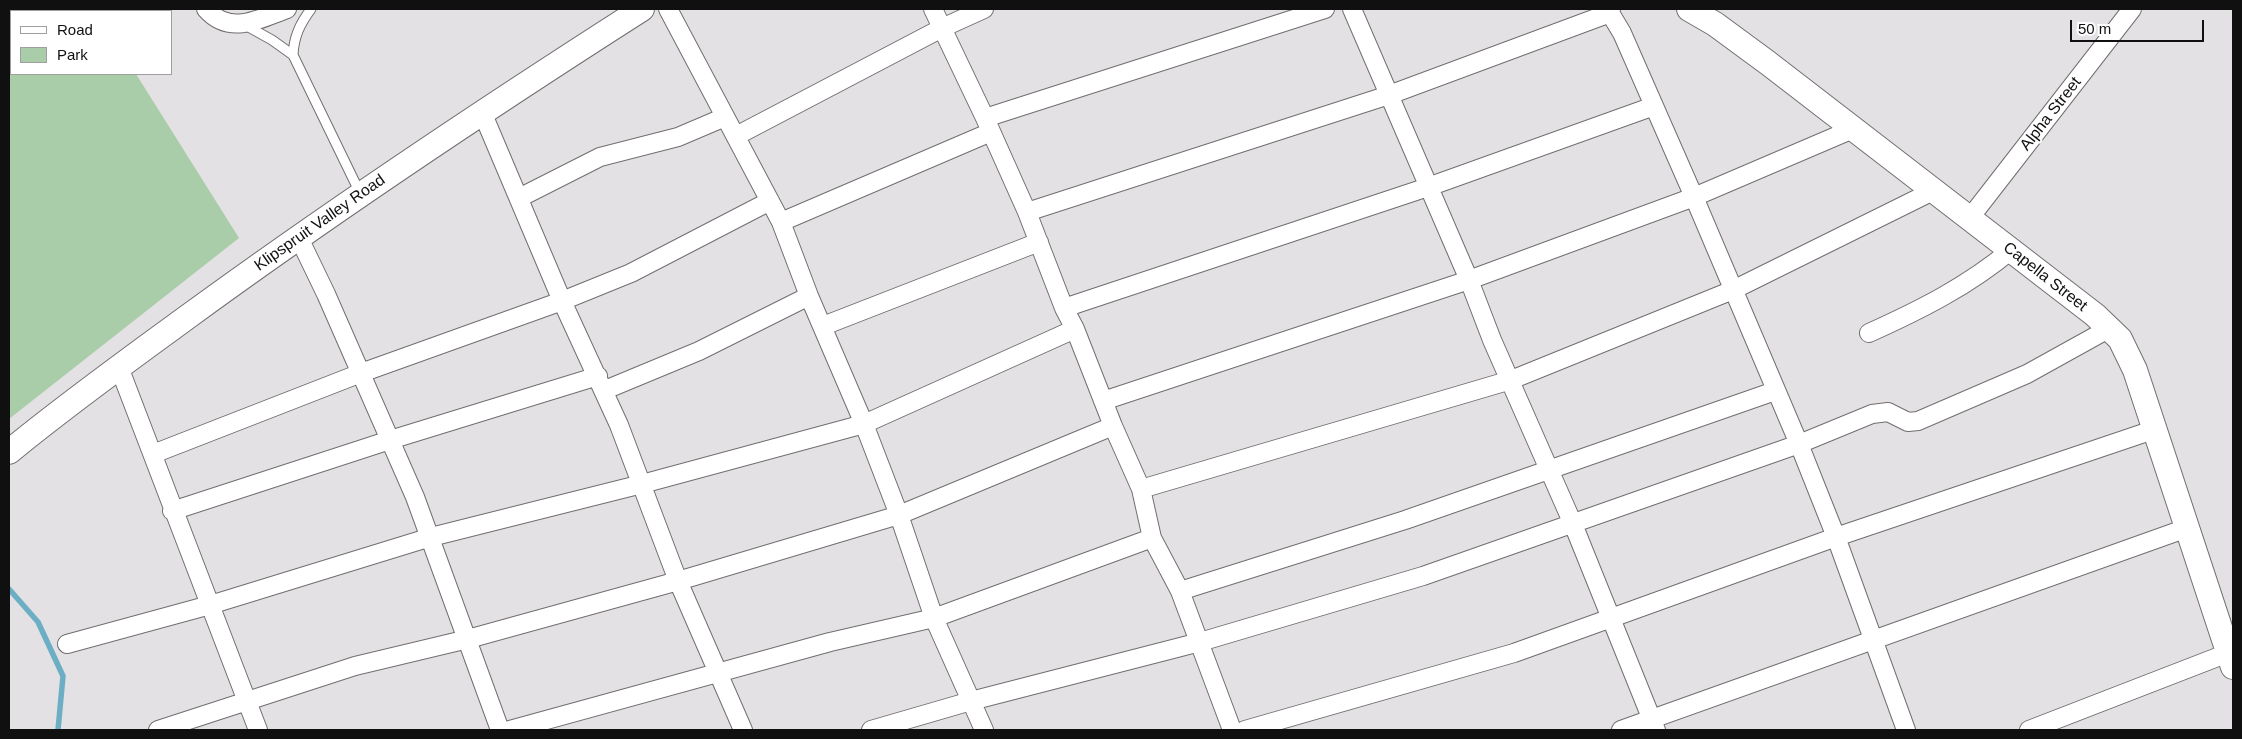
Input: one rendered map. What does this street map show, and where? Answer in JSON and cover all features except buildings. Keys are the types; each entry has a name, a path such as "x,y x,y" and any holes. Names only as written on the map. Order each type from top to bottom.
{"street":[{"path":"206,9 219,20 228,24 242,24 287,9"},
{"name":"Klipspruit Valley Road","path":"9,452 58,412 299,238 482,112 642,9"},
{"path":"668,9 780,222 809,296 864,424 899,514 934,618 984,730"},
{"path":"933,9 1027,212 1064,308 1075,329 1113,426 1141,489 1152,538 1180,591 1232,730"},
{"path":"736,136 942,28 984,9"},
{"path":"780,222 988,125 1325,9"},
{"path":"1352,9 1573,524 1654,725"},
{"name":"Capella Street","path":"1689,9 1715,24 1854,129 2110,328 2120,340 2131,361 2156,429 2231,660"},
{"name":"Alpha Street","path":"1969,219 2132,9"},
{"path":"1027,212 1389,96 1610,11 1622,33 1694,197 1799,444 1836,537 1906,730"},
{"path":"1064,308 1428,187 1654,106"},
{"path":"482,112 562,301 601,383 642,484 678,581 717,674 744,730"},
{"path":"519,198 600,157 678,138 725,117"},
{"path":"1103,401 1469,280 1694,197 1854,129"},
{"path":"1141,489 1511,380 1734,290 1933,190"},
{"path":"153,454 361,373 562,301 631,273 770,200"},
{"path":"299,238 361,373 431,537 500,730"},
{"path":"823,326 1039,242"},
{"path":"1869,332 1906,316 1952,292 1982,274 2011,250"},
{"path":"172,511 390,440 601,383 699,351 809,296"},
{"path":"872,730 971,701 1200,642 1423,576 1799,444 1881,412 1893,413 1908,422 1918,421 2027,374 2110,328"},
{"path":"67,644 210,605 431,537 642,484 864,424 1075,329"},
{"path":"119,367 153,454 172,511 258,730"},
{"path":"1180,591 1405,520 1775,391"},
{"path":"158,730 355,666 468,639 678,581 899,514 1113,426"},
{"path":"1245,730 1475,665 1611,620 1836,537 2156,429"},
{"path":"1621,730 1654,725 1874,641 2187,528"},
{"path":"510,730 830,642 934,618 1152,538"},
{"path":"2029,730 2231,660"}],"lane":[{"path":"293,55 298,29 311,9"},
{"path":"242,24 272,40 293,55 361,195"}],"green space":[{"path":"9,9 96,9 10,10 10,75 137,75 239,238 9,419"}],"waterway":[{"path":"9,589 38,622 63,676 58,730"}]}
